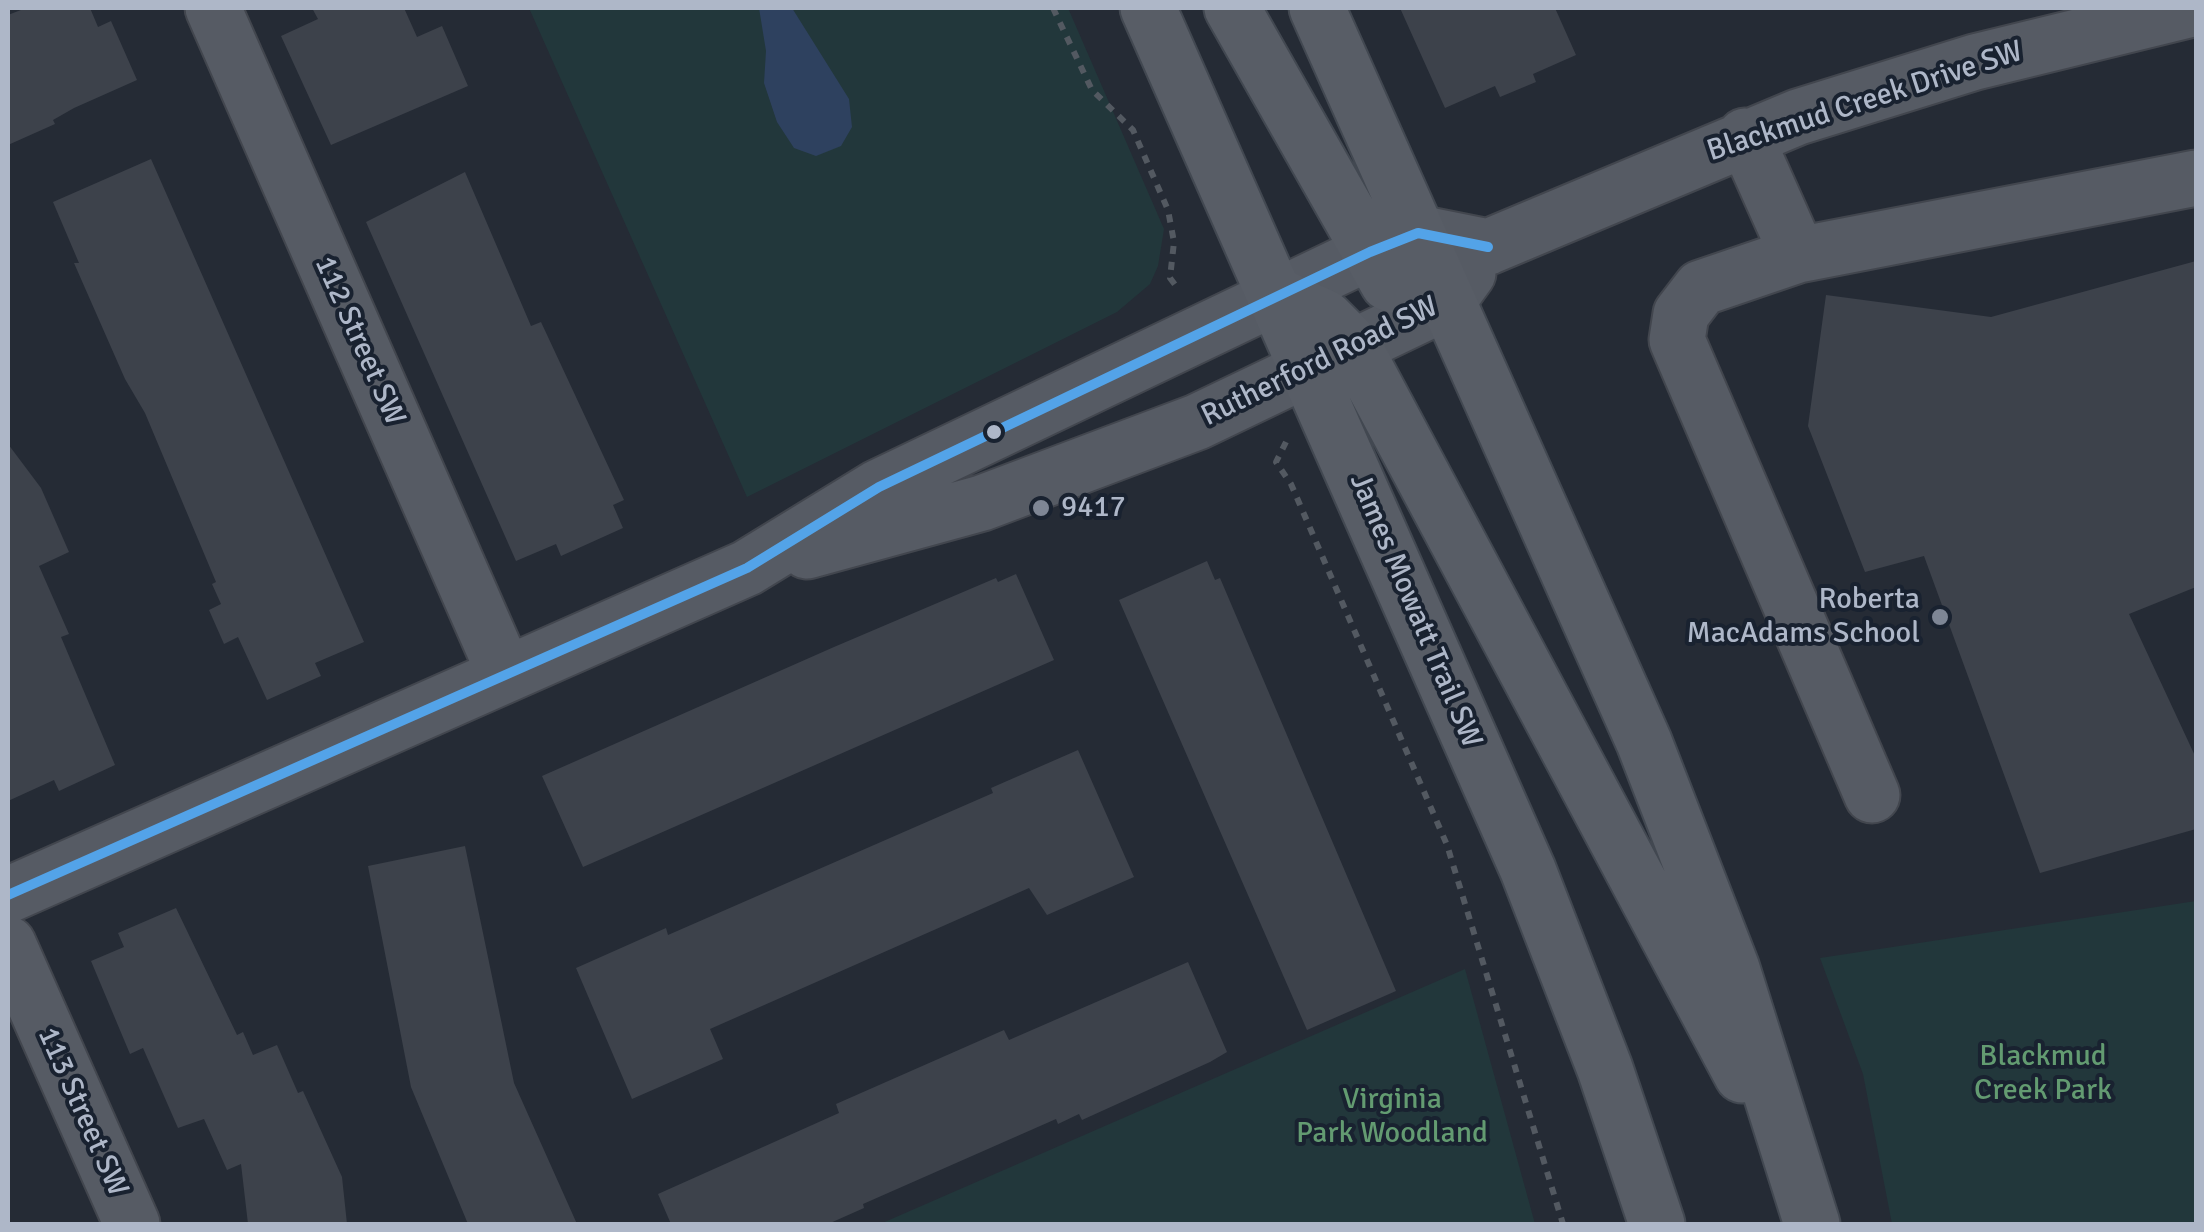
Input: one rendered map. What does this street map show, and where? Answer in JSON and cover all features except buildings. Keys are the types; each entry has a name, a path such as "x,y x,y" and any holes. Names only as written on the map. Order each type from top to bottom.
{"main road":[{"path":"1148,8 1276,296 1325,318 1332,358 1659,926 1796,1174"},
{"path":"1232,8 1394,243 1447,302 1528,472 1644,742 1732,968 1812,1224"},
{"path":"1318,8 1394,243"},
{"name":"James Mowatt Trail SW","path":"1332,358 1604,1069 1657,1224"}],"street":[{"name":"112 Street SW","path":"213,8 505,674"},
{"name":"Blackmud Creek Drive SW","path":"1488,247 1745,136 1975,62 2196,8"},
{"path":"1745,136 1798,255"},
{"path":"1872,796 1677,340 1680,314 1702,288 1798,255 2196,178"},
{"name":"Rutherford Road SW","path":"8,895 746,568 878,487 1394,243"},
{"path":"1394,243 1488,247"},
{"name":"Rutherford Road SW","path":"746,568 982,503 1197,422 1447,302 1488,247"},
{"name":"113 Street SW","path":"8,944 132,1224"}],"path":[{"path":"1054,8 1092,90 1133,130 1168,210 1174,242 1170,278"},
{"path":"1287,440 1276,462 1305,516 1447,845 1563,1224"}],"green space":[{"path":"529,8 1068,8 1164,229 1158,266 1150,284 1117,312 747,497"},
{"name":"Blackmud Creek Park","path":"2196,901 2196,1224 1892,1224 1863,1074 1820,958"},
{"name":"Virginia Park Woodland","path":"1465,969 1535,1224 880,1224"}],"water":[{"path":"759,8 792,8 849,99 852,127 841,146 816,156 794,148 777,122 764,83 766,51"}],"transit line":[{"path":"8,895 747,568 879,487 1370,252 1418,233 1488,247"}],"place":[{"name":"9417","path":"1041,508"},
{"name":"Roberta MacAdams School","path":"1940,617"}]}
